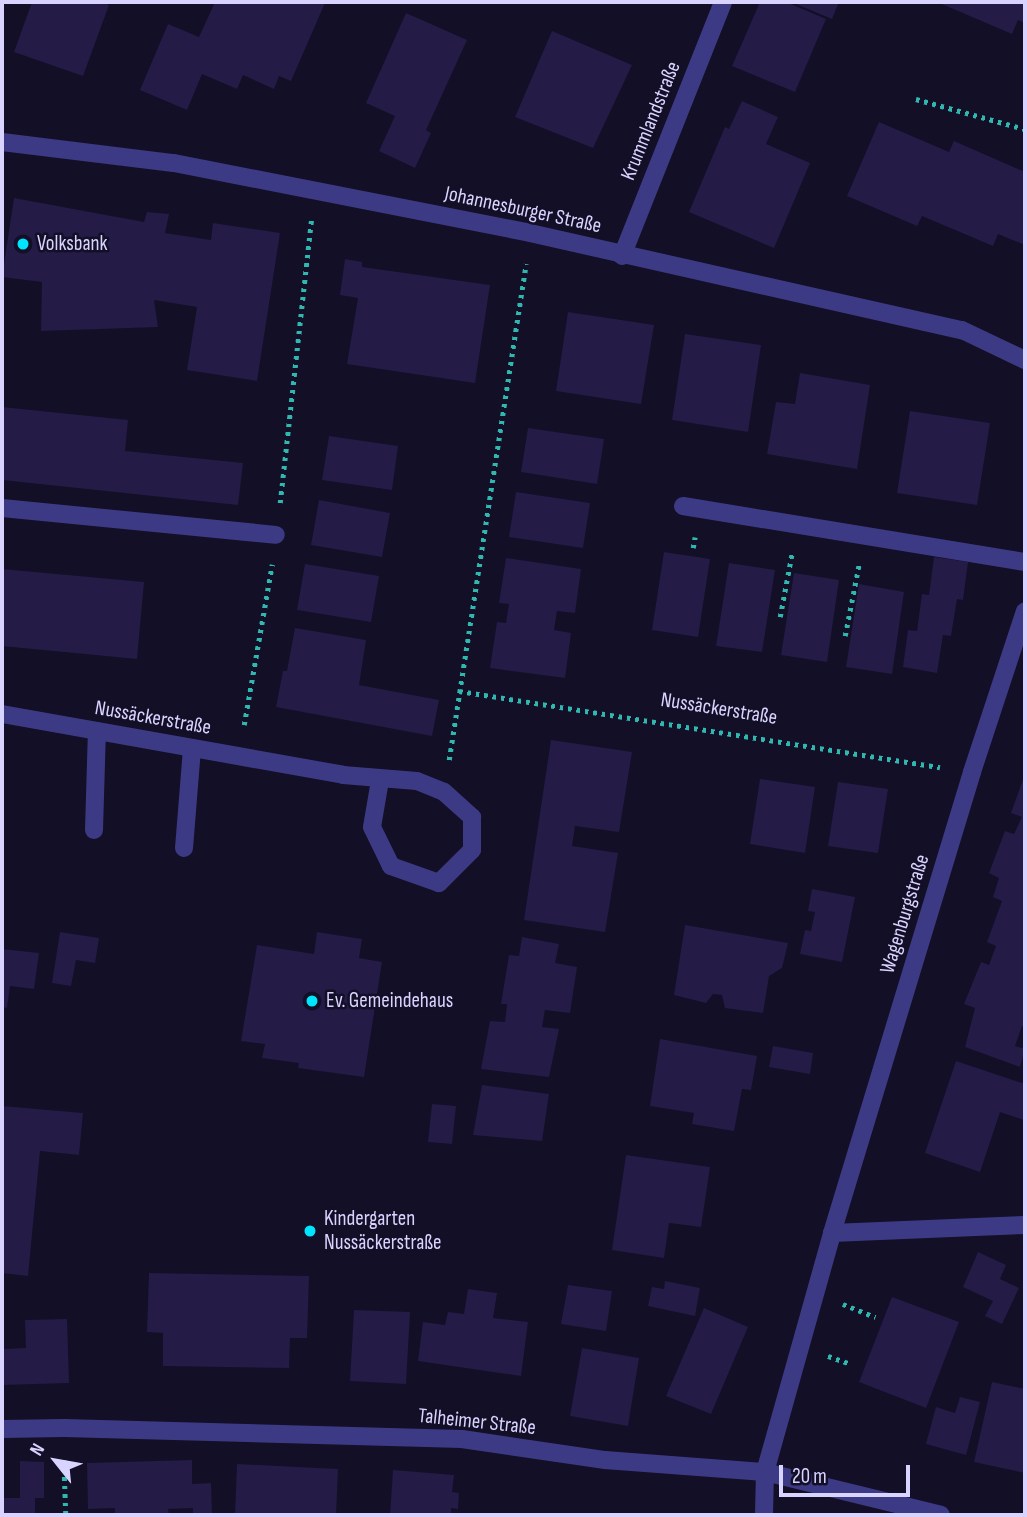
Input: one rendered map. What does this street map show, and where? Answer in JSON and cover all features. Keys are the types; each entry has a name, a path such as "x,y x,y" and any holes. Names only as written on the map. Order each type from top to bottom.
{"street":[{"name":"Krummlandstraße","path":"622,256 723,2"},
{"name":"Johannesburger Straße","path":"2,142 174,163 530,233 622,256 962,330 1025,360"},
{"path":"683,506 1025,562"},
{"path":"2,508 276,535"},
{"name":"Wagenburgstraße","path":"764,1515 765,1472 832,1233 972,772 1025,611"},
{"name":"Nussäckerstraße","path":"2,715 380,780 416,782 444,792 472,817 472,850 439,883 391,866 372,827 380,780"},
{"path":"94,831 97,731"},
{"path":"184,848 192,748"},
{"path":"832,1233 1025,1225"},
{"name":"Talheimer Straße","path":"2,1429 64,1428 462,1439 605,1460 765,1472 941,1515"}],"path":[{"path":"916,99 1025,129"},
{"path":"239,757 276,535 315,190"},
{"path":"444,792 530,233"},
{"path":"780,617 797,525"},
{"path":"845,636 865,536"},
{"name":"Nussäckerstraße","path":"459,691 972,772"},
{"path":"64,1428 66,1515"}],"building":[{"path":"32,2 101,2 109,5 83,76 14,52"},
{"path":"215,2 325,3 291,81 279,76 274,89 243,75 237,89 202,74 187,110 140,90 168,24 199,37"},
{"path":"760,2 786,2 826,19 795,92 732,66"},
{"path":"791,2 839,2 832,19"},
{"path":"937,2 1025,2 1025,23 1018,20 1012,34"},
{"path":"406,13 467,40 426,130 431,133 415,168 379,151 395,116 366,103"},
{"path":"552,31 632,65 593,148 515,117"},
{"path":"742,101 778,117 766,144 810,163 774,248 689,212 725,127 729,129"},
{"path":"879,122 949,152 954,141 1025,172 1025,245 998,234 993,246 922,216 917,226 847,196"},
{"path":"14,198 144,222 147,212 169,214 165,233 211,240 213,223 280,233 257,381 187,370 197,307 154,300 158,327 41,331 42,282 2,277"},
{"path":"345,259 362,262 362,267 490,285 475,383 347,364 358,298 340,295"},
{"path":"568,312 654,325 641,404 556,391"},
{"path":"685,334 761,345 748,432 672,420"},
{"path":"800,373 870,385 857,469 767,454 776,402 795,404"},
{"path":"2,407 128,420 125,451 243,463 238,505 2,480"},
{"path":"910,411 990,423 977,505 897,493"},
{"path":"528,428 604,439 597,484 521,472"},
{"path":"329,436 398,446 392,490 322,480"},
{"path":"516,492 590,503 583,548 509,537"},
{"path":"319,500 390,513 382,557 311,545"},
{"path":"664,552 710,559 698,637 652,630"},
{"path":"934,557 968,562 963,600 957,599 951,636 943,635 937,673 903,667 908,630 917,631 922,594 929,595"},
{"path":"506,558 581,569 575,613 557,611 554,630 571,633 565,678 490,668 497,622 506,623 509,604 499,603"},
{"path":"729,563 775,570 762,652 716,646"},
{"path":"305,564 379,576 371,622 297,610"},
{"path":"2,569 144,582 137,659 2,646"},
{"path":"794,573 839,580 827,662 781,655"},
{"path":"859,584 904,592 892,674 846,667"},
{"path":"295,628 366,640 359,685 439,700 432,736 276,707 283,671 287,671"},
{"path":"551,740 632,752 619,832 575,826 572,846 618,853 605,932 524,920"},
{"path":"1025,774 1025,1027 1022,1026 1015,1046 1025,1049 1020,1067 965,1047 975,1008 964,1004 981,962 989,965 996,946 987,942 1002,901 993,897 999,878 989,873 1005,831 1014,834 1022,817 1011,813"},
{"path":"760,779 815,787 805,853 750,844"},
{"path":"838,782 888,789 878,853 828,846"},
{"path":"812,889 855,897 842,962 800,954 805,930 811,931 815,912 808,911"},
{"path":"685,925 788,943 782,968 769,976 763,1013 725,1008 722,995 713,994 706,1003 674,995"},
{"path":"60,932 99,938 95,963 76,960 71,986 52,983"},
{"name":"Ev. Gemeindehaus","path":"317,932 362,939 359,958 382,962 364,1077 298,1068 299,1063 262,1058 265,1044 241,1041 257,945 314,954"},
{"path":"522,937 559,944 555,963 577,967 570,1013 545,1010 542,1027 559,1029 549,1077 481,1069 490,1021 505,1022 507,1004 501,1004 509,955 519,956"},
{"path":"2,949 39,953 34,989 10,986 7,1008 2,1007"},
{"path":"660,1039 757,1056 751,1090 742,1089 734,1131 692,1124 694,1113 650,1106"},
{"path":"773,1046 813,1053 810,1074 769,1067"},
{"path":"956,1061 1025,1084 1024,1120 1000,1112 980,1172 925,1153"},
{"path":"482,1085 549,1094 542,1141 473,1135"},
{"path":"432,1104 456,1106 452,1144 428,1142"},
{"path":"2,1106 83,1113 79,1155 40,1151 28,1276 2,1273"},
{"path":"626,1155 710,1167 701,1227 669,1223 664,1258 612,1250"},
{"path":"978,1252 1006,1265 1000,1279 1019,1288 1002,1324 985,1316 993,1301 963,1287"},
{"path":"149,1273 309,1276 307,1338 290,1338 289,1368 163,1366 163,1333 147,1332"},
{"path":"665,1281 700,1288 695,1316 648,1306 652,1287 664,1289"},
{"path":"568,1285 612,1291 606,1331 561,1324"},
{"path":"468,1289 497,1293 493,1318 528,1322 521,1376 418,1361 423,1322 445,1325 448,1312 464,1314"},
{"path":"892,1297 959,1322 926,1408 859,1382"},
{"path":"704,1308 748,1327 711,1414 666,1396"},
{"path":"354,1310 410,1312 406,1384 350,1381"},
{"path":"67,1319 69,1383 2,1385 2,1349 26,1348 25,1320"},
{"path":"582,1348 639,1358 628,1426 570,1416"},
{"path":"992,1382 1025,1389 1025,1473 974,1462"},
{"path":"960,1397 980,1402 966,1455 926,1444 936,1407 955,1413"},
{"path":"192,1460 192,1484 211,1483 212,1515 193,1515 193,1508 168,1509 169,1515 115,1515 115,1508 88,1509 87,1463"},
{"path":"20,1461 44,1462 44,1498 35,1498 35,1515 2,1515 2,1498 20,1498"},
{"path":"237,1464 338,1469 336,1515 235,1514"},
{"path":"393,1470 454,1475 452,1492 459,1493 458,1509 451,1508 451,1515 390,1515"}],"place":[{"name":"Volksbank","path":"23,244"},
{"name":"Ev. Gemeindehaus","path":"312,1001"},
{"name":"Kindergarten Nussäckerstraße","path":"310,1231"}]}
